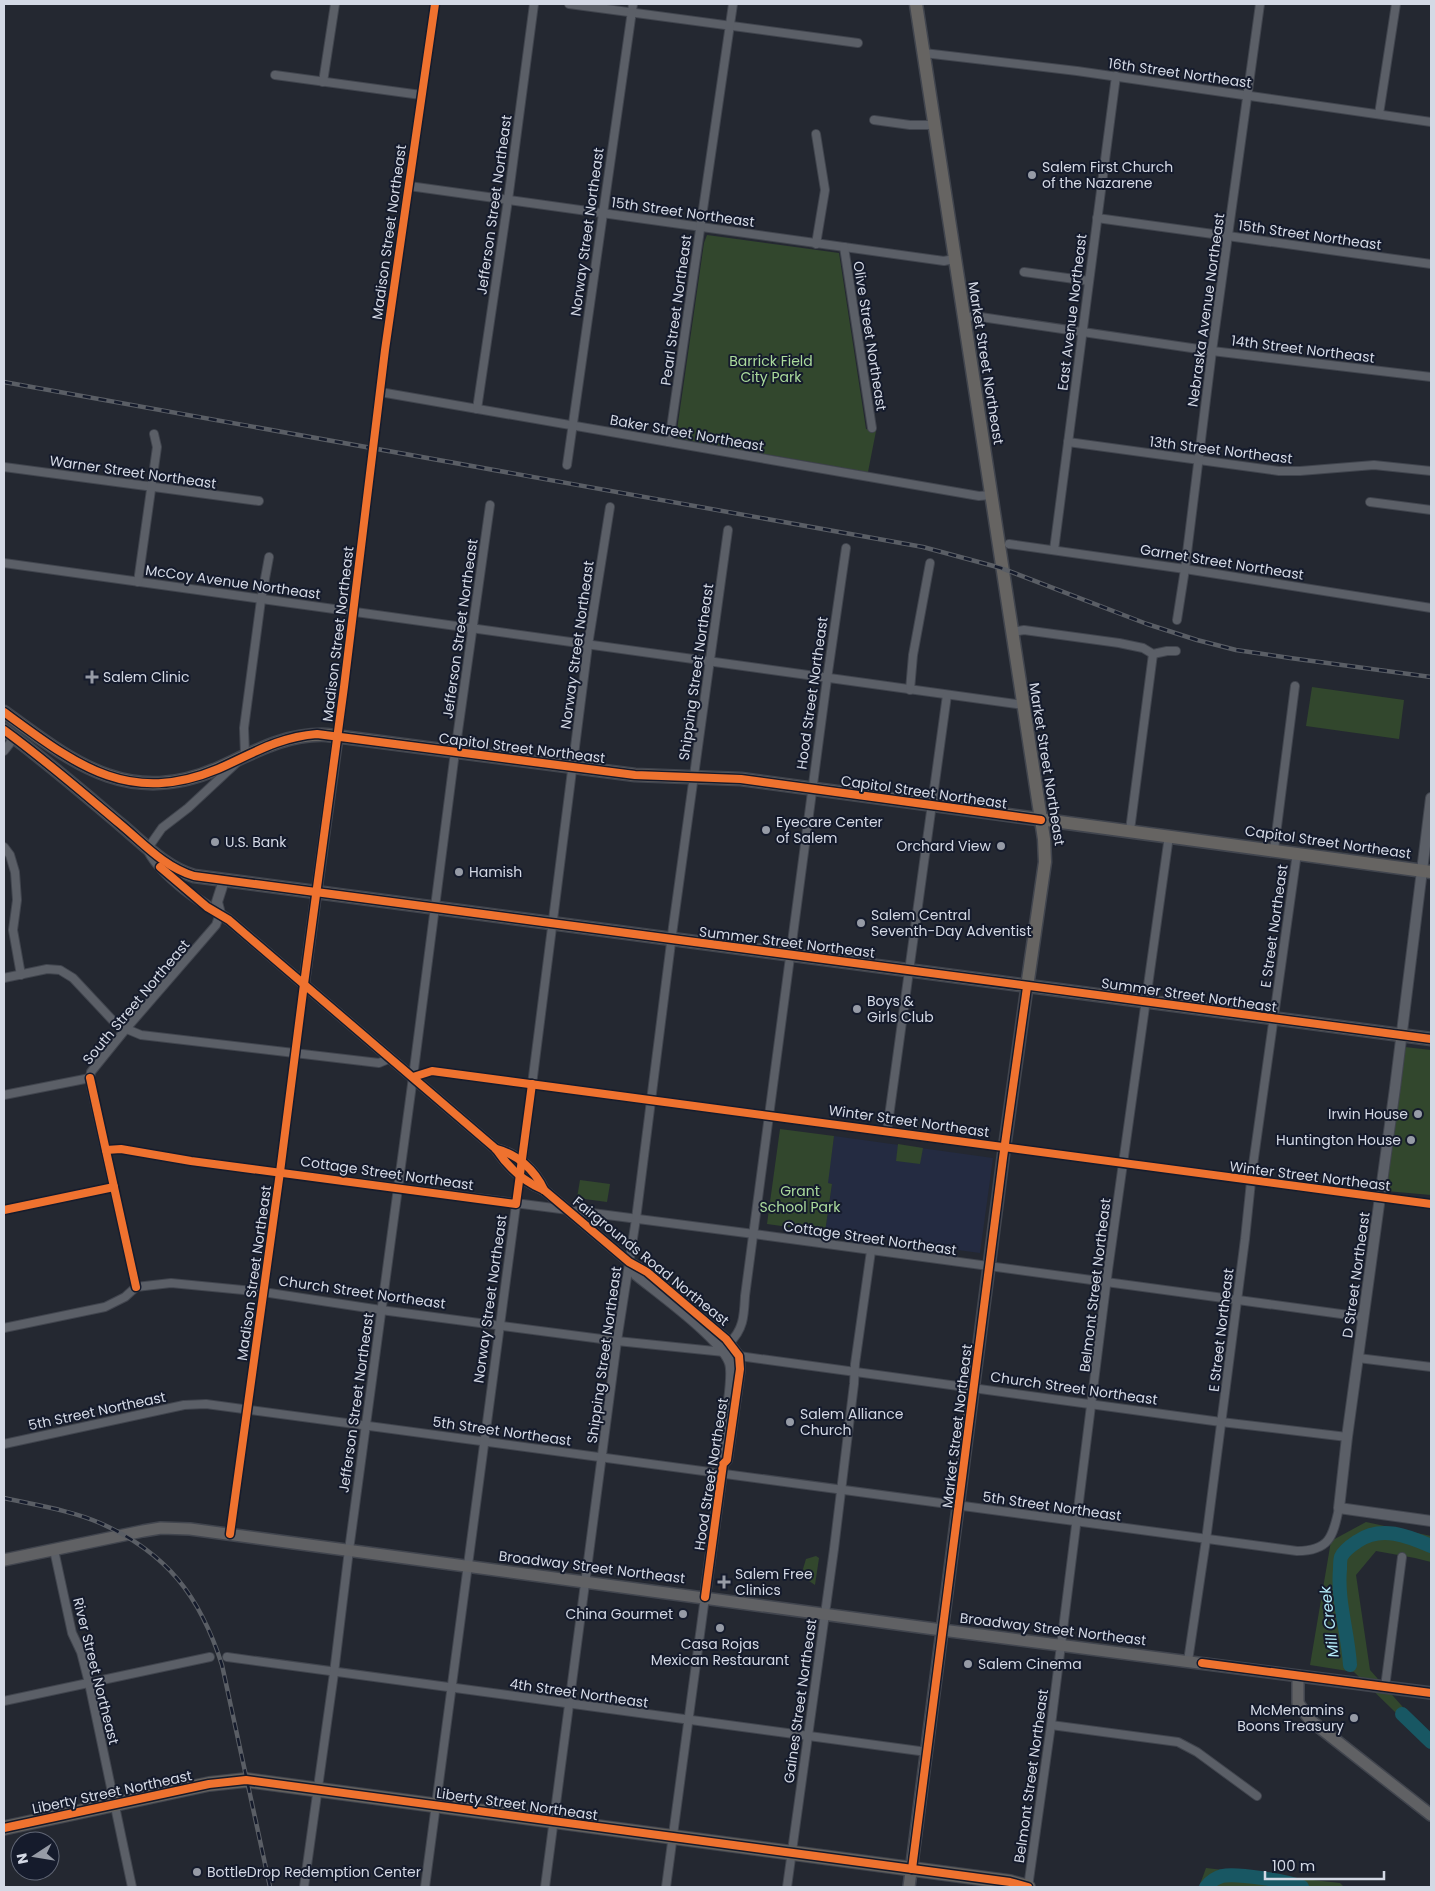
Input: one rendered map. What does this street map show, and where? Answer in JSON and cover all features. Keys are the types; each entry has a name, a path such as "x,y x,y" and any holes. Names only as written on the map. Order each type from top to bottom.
{"highway":[{"name":"Liberty Street Northeast","path":"4,1828 237,1780 317,1789 1010,1882 1028,1887"}],"main road":[{"name":"Market Street Northeast","path":"909,1887 960,1506 989,1266 1046,851 916,4"},
{"path":"4,712 21,725"},
{"path":"4,722 11,726 21,725"},
{"name":"Capitol Street Northeast","path":"21,725 70,758 95,772 115,779 152,783 194,778 272,744 296,736 317,734 635,775 741,779 1427,871"},
{"path":"9,734 20,735 48,753 70,758"},
{"path":"9,734 148,848"},
{"name":"Summer Street Northeast","path":"148,848 179,871 194,876 1431,1039"},
{"name":"Broadway Street Northeast","path":"4,1560 161,1528 190,1529 1431,1694"},
{"path":"1298,1676 1298,1704 1310,1720 1431,1815"}],"street":[{"path":"323,82 335,4"},
{"name":"Madison Street Northeast","path":"230,1534 338,736 380,392 435,4"},
{"name":"Jefferson Street Northeast","path":"478,409 534,4"},
{"path":"569,4 858,43"},
{"name":"Norway Street Northeast","path":"567,464 571,425 633,4"},
{"name":"Pearl Street Northeast","path":"669,442 733,4"},
{"name":"Nebraska Avenue Northeast","path":"1177,620 1186,568 1212,350 1260,4"},
{"path":"1379,114 1396,4"},
{"name":"16th Street Northeast","path":"924,53 1116,76 1431,122"},
{"path":"275,75 421,95"},
{"name":"East Avenue Northeast","path":"1054,550 1116,76"},
{"path":"874,120 910,125 934,125"},
{"path":"816,134 825,190 816,244"},
{"name":"15th Street Northeast","path":"409,186 816,244 944,261 954,260"},
{"name":"15th Street Northeast","path":"1097,218 1431,264"},
{"name":"Olive Street Northeast","path":"844,247 872,428"},
{"path":"1024,272 1089,280"},
{"name":"14th Street Northeast","path":"964,318 974,316 1212,350 1431,377"},
{"name":"Baker Street Northeast","path":"380,392 979,496 991,495"},
{"path":"138,582 157,446 154,434"},
{"name":"13th Street Northeast","path":"1068,442 1279,472 1300,472 1374,465 1431,472"},
{"name":"Warner Street Northeast","path":"4,467 259,502"},
{"path":"1370,502 1431,510"},
{"name":"Jefferson Street Northeast","path":"304,1887 334,1673 348,1550 413,1077 455,752 490,505"},
{"name":"Norway Street Northeast","path":"522,1163 588,645 610,507"},
{"name":"Shipping Street Northeast","path":"545,1887 617,1341 636,1219 650,1100 728,530"},
{"name":"Garnet Street Northeast","path":"1009,544 1186,568 1431,608"},
{"name":"Hood Street Northeast","path":"730,1343 743,1323 827,679 846,548"},
{"path":"148,848 162,828 188,808 245,755 244,728 261,600 269,557"},
{"name":"McCoy Avenue Northeast","path":"4,563 261,600 327,607 472,630 709,660 827,679 1023,705"},
{"path":"910,690 913,656 930,563"},
{"path":"1012,632 1024,630 1119,643 1143,648 1153,654 1176,651"},
{"path":"1130,830 1153,654"},
{"name":"E Street Northeast","path":"1274,850 1295,686"},
{"path":"887,1131 946,695"},
{"path":"4,751 9,734"},
{"name":"D Street Northeast","path":"1297,1551 1317,1548 1327,1542 1334,1531 1339,1508 1401,1036 1427,871 1431,798"},
{"name":"Belmont Street Northeast","path":"1028,1887 1051,1725 1107,1282 1169,836"},
{"path":"4,848 10,855 15,872 18,900 13,930 21,975"},
{"name":"Fairgrounds Road Northeast","path":"148,848 159,866 207,907 229,920 391,1058 496,1149 504,1161 531,1185 544,1190 629,1262 647,1272 730,1343 739,1356"},
{"name":"E Street Northeast","path":"1188,1662 1206,1540 1252,1181 1297,853"},
{"path":"220,914 217,902 224,880"},
{"name":"South Street Northeast","path":"136,1287 90,1078 94,1067 216,925 220,914"},
{"path":"4,978 47,969 60,970 73,978 117,1026 140,1035 379,1063 391,1058"},
{"name":"Winter Street Northeast","path":"413,1077 432,1071 1431,1204"},
{"path":"4,1095 90,1078"},
{"name":"Cottage Street Northeast","path":"106,1150 121,1149 192,1161 754,1234 1363,1317"},
{"name":"Fairgrounds Road Northeast","path":"496,1149 510,1153 522,1163 538,1177 544,1190"},
{"name":"Norway Street Northeast","path":"425,1887 520,1175"},
{"path":"4,1210 114,1187"},
{"name":"Gaines Street Northeast","path":"787,1887 840,1503 854,1372 871,1251"},
{"name":"Fairgrounds Road Northeast","path":"629,1262 636,1275 708,1334 730,1362 731,1371 720,1458 722,1469"},
{"name":"Church Street Northeast","path":"4,1328 105,1307 125,1297 136,1287 171,1283 263,1292 381,1310 617,1341 724,1352"},
{"name":"Hood Street Northeast","path":"666,1887 722,1469 727,1460 740,1369 739,1356"},
{"name":"Church Street Northeast","path":"739,1356 1221,1422 1347,1437"},
{"path":"1358,1358 1431,1367"},
{"name":"5th Street Northeast","path":"4,1444 184,1405 206,1404 602,1457 722,1469 840,1489 1297,1551"},
{"path":"1339,1508 1431,1521"},
{"name":"River Street Northeast","path":"54,1550 72,1632 81,1652 89,1683 132,1887"},
{"path":"1385,1687 1402,1557"},
{"path":"4,1701 210,1657"},
{"name":"4th Street Northeast","path":"227,1658 927,1752"},
{"path":"1051,1725 1178,1742 1198,1752 1257,1796"}],"shaded area":[{"path":"834,1136 993,1158 980,1253 825,1232 832,1184 827,1183"}],"green space":[{"name":"Barrick Field City Park","path":"707,235 839,253 866,429 876,431 868,472 676,437 704,243"},
{"path":"1312,687 1404,700 1399,739 1306,726"},
{"path":"1405,1047 1431,1050 1431,1195 1386,1191"},
{"name":"Grant School Park","path":"780,1129 834,1136 828,1183 832,1184 825,1232 767,1224"},
{"path":"898,1144 923,1148 920,1164 896,1161"},
{"path":"580,1180 610,1184 607,1202 577,1198"},
{"path":"1366,1522 1431,1536 1431,1562 1376,1551 1356,1575 1370,1670 1417,1723 1431,1735 1431,1747 1354,1672 1310,1665 1331,1541"},
{"path":"816,1556 819,1558 815,1585 809,1581 803,1569 806,1559"},
{"path":"1206,1868 1340,1883 1344,1887 1199,1887"}],"waterway":[{"name":"Mill Creek","path":"1350,1665 1339,1581 1342,1554 1367,1536 1385,1533 1404,1536 1431,1546"},
{"name":"Mill Creek","path":"1402,1714 1431,1742"},
{"name":"Mill Creek","path":"1206,1887 1217,1878 1229,1875 1262,1878 1302,1887"}],"railway":[{"path":"4,382 923,547 1001,568 1147,624 1236,650 1431,677"},
{"path":"4,1498 77,1515 100,1523 124,1535 162,1563 178,1579 191,1598 203,1618 222,1665 270,1887"}],"cycle path":[{"path":"230,1534 344,687 385,350 435,4"},
{"path":"4,712 54,748 78,762 103,774 129,781 156,783 186,780 218,769 278,742 317,734 635,775 741,779 1041,820"},
{"path":"4,730 34,752 163,861 194,876 1431,1039"},
{"path":"160,867 207,907 229,920 496,1149 517,1173 530,1183 544,1190 629,1262 647,1272 726,1339 739,1356 740,1369 727,1460 723,1464 705,1597"},
{"path":"912,1869 1003,1158 1027,987"},
{"path":"413,1077 432,1071 1431,1204"},
{"path":"90,1078 136,1287"},
{"path":"106,1150 121,1149 191,1161 516,1204 532,1084"},
{"path":"496,1149 504,1151 524,1164 536,1176 544,1190"},
{"path":"4,1210 114,1187"},
{"path":"1202,1663 1431,1693"},
{"path":"4,1828 209,1784 246,1780 1010,1882 1028,1887"}],"place":[{"name":"Salem First Church of the Nazarene","path":"1032,175"},
{"name":"Salem Clinic","path":"92,677"},
{"name":"Eyecare Center of Salem","path":"766,830"},
{"name":"U.S. Bank","path":"215,842"},
{"name":"Orchard View","path":"1001,846"},
{"name":"Hamish","path":"459,872"},
{"name":"Salem Central Seventh-Day Adventist","path":"861,923"},
{"name":"Boys & Girls Club","path":"857,1009"},
{"name":"Irwin House","path":"1418,1114"},
{"name":"Huntington House","path":"1411,1140"},
{"name":"Salem Alliance Church","path":"790,1422"},
{"name":"Salem Free Clinics","path":"724,1582"},
{"name":"China Gourmet","path":"683,1614"},
{"name":"Casa Rojas Mexican Restaurant","path":"720,1628"},
{"name":"Salem Cinema","path":"968,1664"},
{"name":"McMenamins Boons Treasury","path":"1354,1718"},
{"name":"BottleDrop Redemption Center","path":"197,1872"}]}
